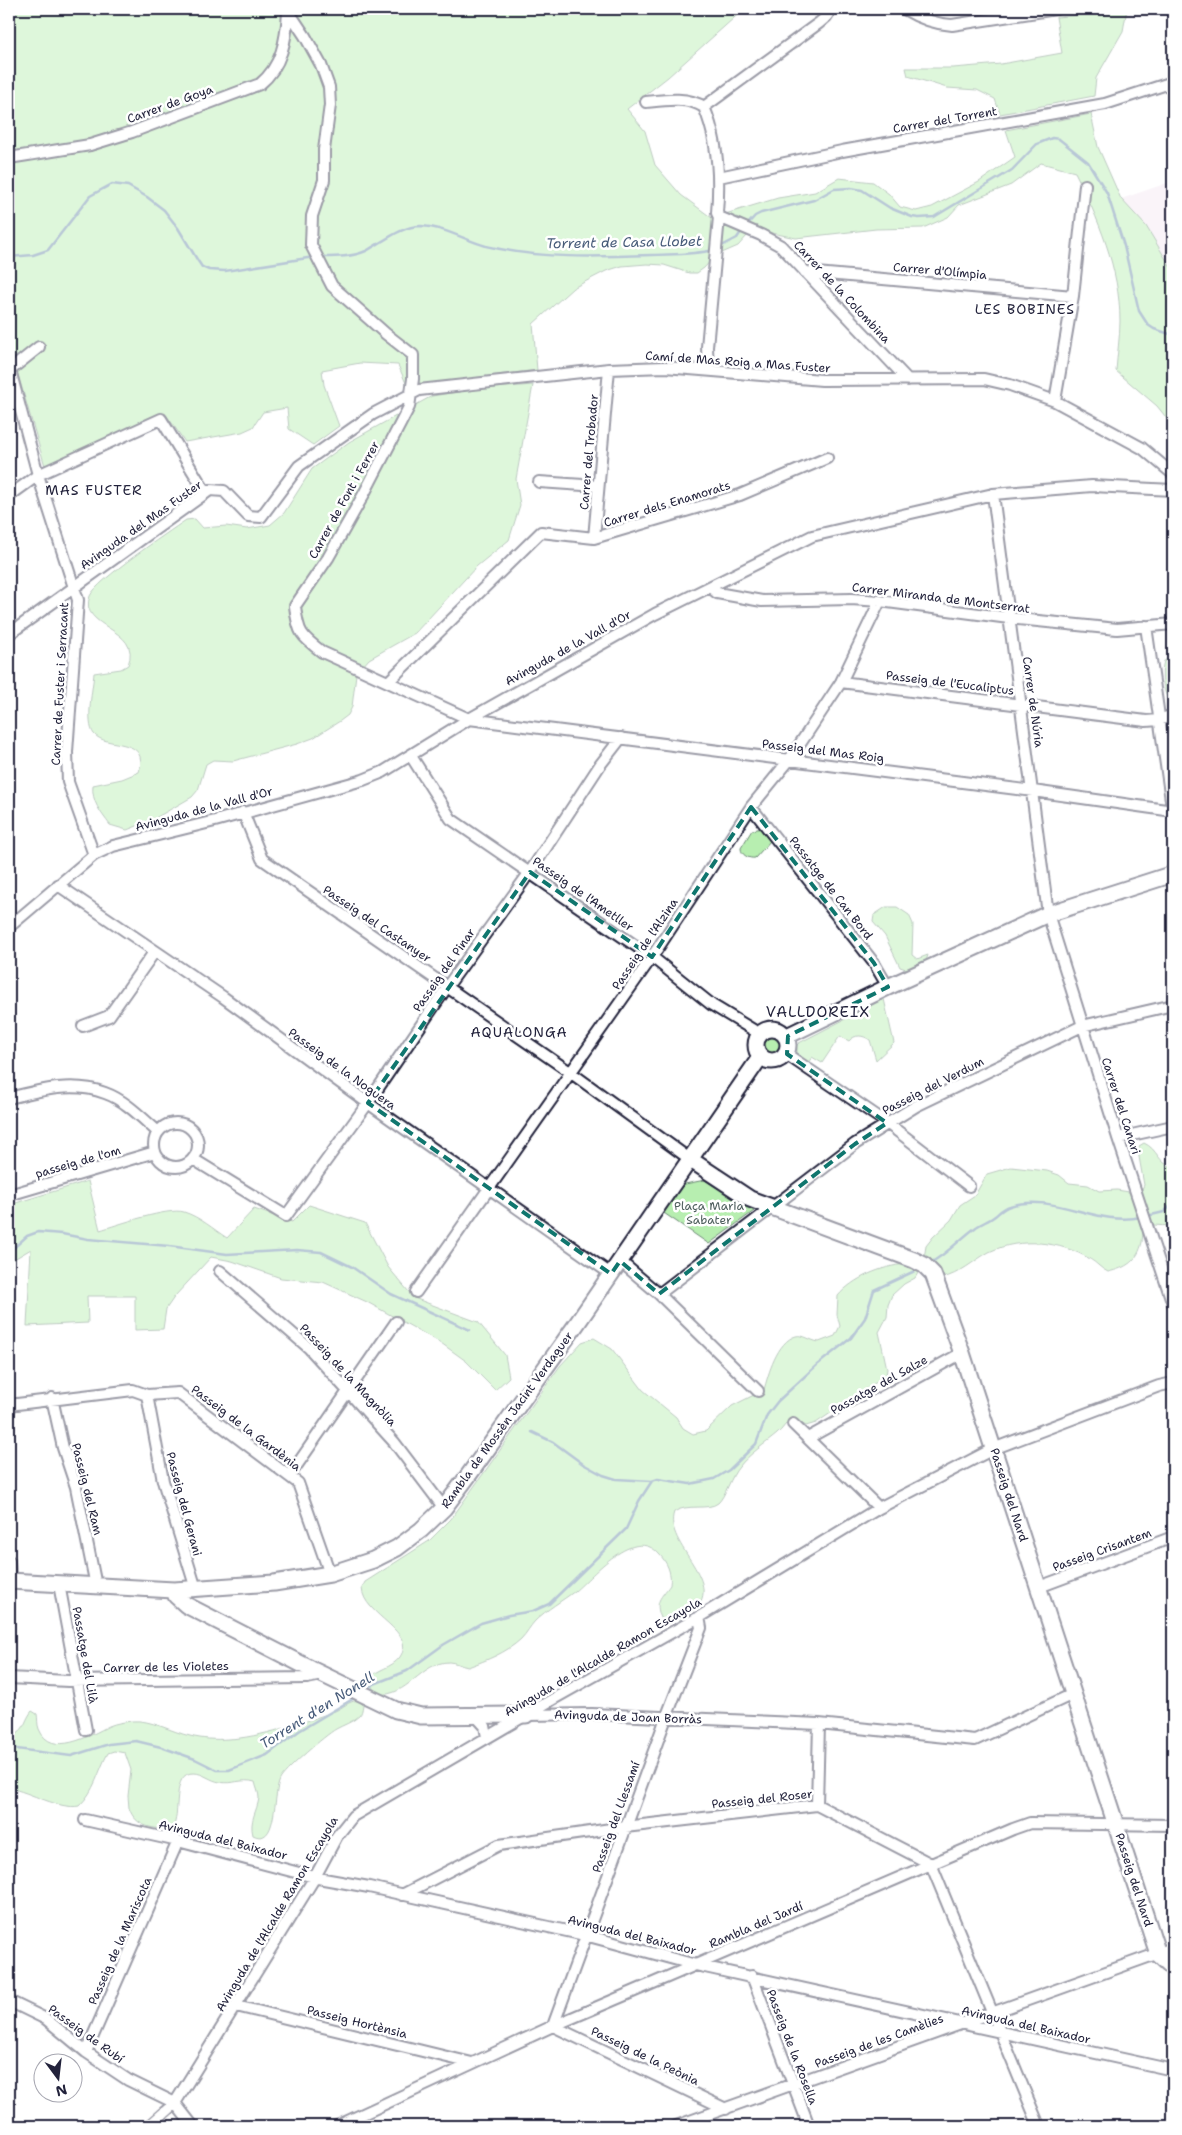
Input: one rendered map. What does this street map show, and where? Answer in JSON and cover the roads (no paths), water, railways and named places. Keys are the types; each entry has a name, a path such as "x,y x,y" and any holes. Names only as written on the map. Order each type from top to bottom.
{"street":[{"path":"704,106 819,23 831,9"},
{"path":"904,9 926,20 952,25 1056,9"},
{"name":"Carrer de Goya","path":"9,158 90,145 132,132 260,84 270,76 277,66 284,40 288,11"},
{"name":"Carrer de Font i Ferrer","path":"288,11 317,58 329,87 330,105 324,150 324,180 312,216 311,245 332,286 386,334 413,355 409,407 328,558 295,606 296,622 303,638 322,652 469,719"},
{"name":"Carrer del Torrent","path":"719,177 842,151 1104,104 1173,82"},
{"path":"646,102 680,100 704,106 714,145 719,177 717,213 719,217 708,347 708,370"},
{"path":"1055,401 1073,296 1085,185"},
{"name":"Carrer de la Colombina","path":"719,217 751,230 781,246 908,380"},
{"name":"Carrer d'Olímpia","path":"805,272 1073,296"},
{"path":"9,371 39,347"},
{"name":"Camí de Mas Roig a Mas Fuster","path":"299,466 373,414 419,390 609,369 665,367 822,380 984,379 1010,385 1055,401 1142,448 1173,474"},
{"name":"Carrer del Trobador","path":"594,538 609,369"},
{"name":"Carrer de Fuster i Serracant","path":"9,371 38,475 78,600 66,752 68,782 94,855"},
{"path":"9,496 38,475 161,419 206,493"},
{"name":"Carrer dels Enamorats","path":"388,682 541,532 594,538 740,495 827,458"},
{"name":"Avinguda del Mas Fuster","path":"9,634 210,490 224,491 248,516 261,517 299,466"},
{"path":"539,482 598,486"},
{"name":"Avinguda de la Vall d'Or","path":"9,927 94,855 113,846 215,821 363,780 383,772 469,719 655,614 812,536 993,494 1092,486 1173,490"},
{"name":"Carrer de Núria","path":"993,494 1048,914"},
{"name":"Carrer Miranda de Montserrat","path":"710,586 717,593 762,601 851,599 880,601 1008,618 1117,629 1173,624"},
{"name":"Passeig de l'Alzina","path":"416,1292 652,957 751,807 790,759 841,682 880,601"},
{"path":"1146,626 1158,720 1173,812"},
{"name":"Passeig de l'Eucaliptus","path":"841,682 1146,721 1158,720 1173,715"},
{"name":"Passeig del Mas Roig","path":"469,719 1033,791 1173,812"},
{"name":"Passeig del Pinar","path":"194,1159 286,1216 368,1103 447,987 530,872 600,765 620,738"},
{"name":"Passeig de l'Ametller","path":"410,756 451,819 652,957 712,1005 760,1034"},
{"name":"Passatge de Can Bord","path":"751,807 874,963 888,987"},
{"name":"Passeig del Castanyer","path":"243,812 262,859 570,1072 691,1160"},
{"path":"787,1036 888,987 1048,914 1173,874"},
{"name":"Passeig de la Noguera","path":"58,885 223,997 488,1188 659,1294 758,1391"},
{"name":"Carrer del Canari","path":"1048,914 1148,1232 1173,1304"},
{"path":"83,1026 108,1016 155,952"},
{"name":"Passeig del Verdum","path":"659,1294 855,1144 916,1106 1082,1026 1173,1005"},
{"path":"774,1028 784,1032 787,1036 789,1045 786,1054 774,1061 761,1056 756,1043 764,1030 774,1028"},
{"path":"786,1054 887,1123 969,1186"},
{"name":"Rambla de Mossèn Jacint Verdaguer","path":"9,1581 174,1590 274,1583 330,1574 373,1560 397,1548 421,1530 444,1508 616,1268 761,1056"},
{"path":"9,1098 57,1087 93,1090 105,1093 119,1100 158,1132"},
{"path":"171,1124 182,1124 189,1127 197,1138 198,1146 194,1159 181,1166 170,1166 164,1163 155,1152 154,1144 158,1132 171,1124"},
{"path":"1118,1138 1173,1126"},
{"name":"passeig de l'om","path":"9,1195 155,1152"},
{"name":"Passeig del Nard","path":"691,1160 750,1198 772,1208 914,1260 924,1265 938,1282 1158,1954 1173,1968"},
{"name":"Passeig de la Magnòlia","path":"220,1271 309,1348 394,1442 444,1508"},
{"path":"290,1475 396,1322"},
{"name":"Passatge del Salze","path":"808,1438 962,1353"},
{"name":"Avinguda de l'Alcalde Ramon Escayola","path":"148,2126 175,2103 315,1877 337,1836 354,1816 555,1698 699,1617 879,1508 993,1449 1159,1386 1173,1383"},
{"path":"9,1405 52,1398 133,1390 147,1395"},
{"name":"Passeig de la Gardènia","path":"147,1395 178,1393 290,1475 298,1483 303,1493 330,1574"},
{"name":"Passeig del Gerani","path":"147,1395 163,1481 196,1589"},
{"name":"Passeig del Ram","path":"52,1398 63,1448 76,1487 96,1586"},
{"path":"793,1424 879,1508"},
{"name":"Passeig Crisantem","path":"1039,1587 1173,1537"},
{"path":"9,1561 9,1581"},
{"name":"Passatge del Lilà","path":"59,1584 86,1730"},
{"name":"Avinguda de Joan Borràs","path":"174,1590 176,1596 186,1605 396,1710 421,1716 592,1714 819,1724 975,1740 1073,1694"},
{"name":"Passeig del Llessamí","path":"553,2026 585,1935 701,1628 699,1617"},
{"name":"Carrer de les Violetes","path":"9,1678 78,1681 306,1678 323,1674"},
{"path":"555,1698 553,1706 557,1714"},
{"path":"476,1716 485,1726 487,1738"},
{"path":"817,1805 819,1724"},
{"name":"Passeig del Roser","path":"402,1895 499,1845 817,1805 931,1864"},
{"name":"Avinguda del Baixador","path":"85,1820 178,1841 315,1877 585,1935 696,1964 1173,2070"},
{"name":"Rambla del Jardí","path":"337,2126 553,2026 931,1864 1030,1824 1173,1825"},
{"name":"Passeig de la Mariscota","path":"86,2052 178,1841"},
{"path":"931,1864 1039,2126"},
{"name":"Passeig de les Camèlies","path":"676,2126 1173,1948"},
{"name":"Passeig de la Rosella","path":"752,1976 809,2126"},
{"name":"Passeig de Rubí","path":"9,2001 46,2019 86,2052 128,2080 175,2103"},
{"name":"Passeig Hortènsia","path":"236,2006 472,2063"},
{"name":"Passeig de la Peònia","path":"553,2026 726,2109"},
{"path":"175,2103 193,2126"}],"waterway":[{"name":"Torrent de Casa Llobet","path":"747,225 755,216 761,213 814,200 834,189 851,188 862,190 890,208 912,217 934,217 1012,170 1037,144 1052,138 1059,139 1088,162 1107,193 1124,246 1139,311 1148,325 1173,335"},
{"name":"Torrent de Casa Llobet","path":"9,257 33,255 48,250 90,196 112,184 128,186 164,210 178,228 202,267 209,270 225,271 314,257"},
{"name":"Torrent de Casa Llobet","path":"322,257 361,253 392,235 406,229 421,226 446,231 486,246 548,255 631,256 690,254 713,250"},
{"name":"Torrent de Casa Llobet","path":"720,247 737,238 743,229"},
{"name":"Torrent d'en Nonell","path":"930,1263 977,1226 1010,1206 1026,1203 1043,1203 1108,1218 1125,1219 1141,1217"},
{"name":"Torrent d'en Nonell","path":"1147,1216 1164,1212 1173,1204"},
{"path":"9,1252 27,1236 38,1232 227,1254 297,1250 321,1252 352,1267 391,1294 470,1330"},
{"name":"Torrent d'en Nonell","path":"367,1689 374,1684 407,1671 443,1645 481,1623 533,1611 549,1604 626,1529 639,1501 652,1481 658,1479 690,1484 714,1479 729,1470 756,1444 767,1415 778,1401 817,1365 851,1338 865,1318 874,1290 919,1269"},
{"path":"532,1432 553,1442 583,1464 603,1475 616,1479 652,1481"},
{"name":"Torrent d'en Nonell","path":"9,1748 71,1756 109,1744 136,1741 161,1747 195,1759 217,1770 229,1770 267,1755 299,1731 356,1697"}],"district":[{"name":"LES BOBINES","path":"1025,309"},
{"name":"MAS FUSTER","path":"94,490"},
{"name":"VALLDOREIX","path":"818,1012"},
{"name":"AQUALONGA","path":"519,1032"}],"park label":[{"name":"Plaça Maria Sabater","path":"709,1213"}]}
